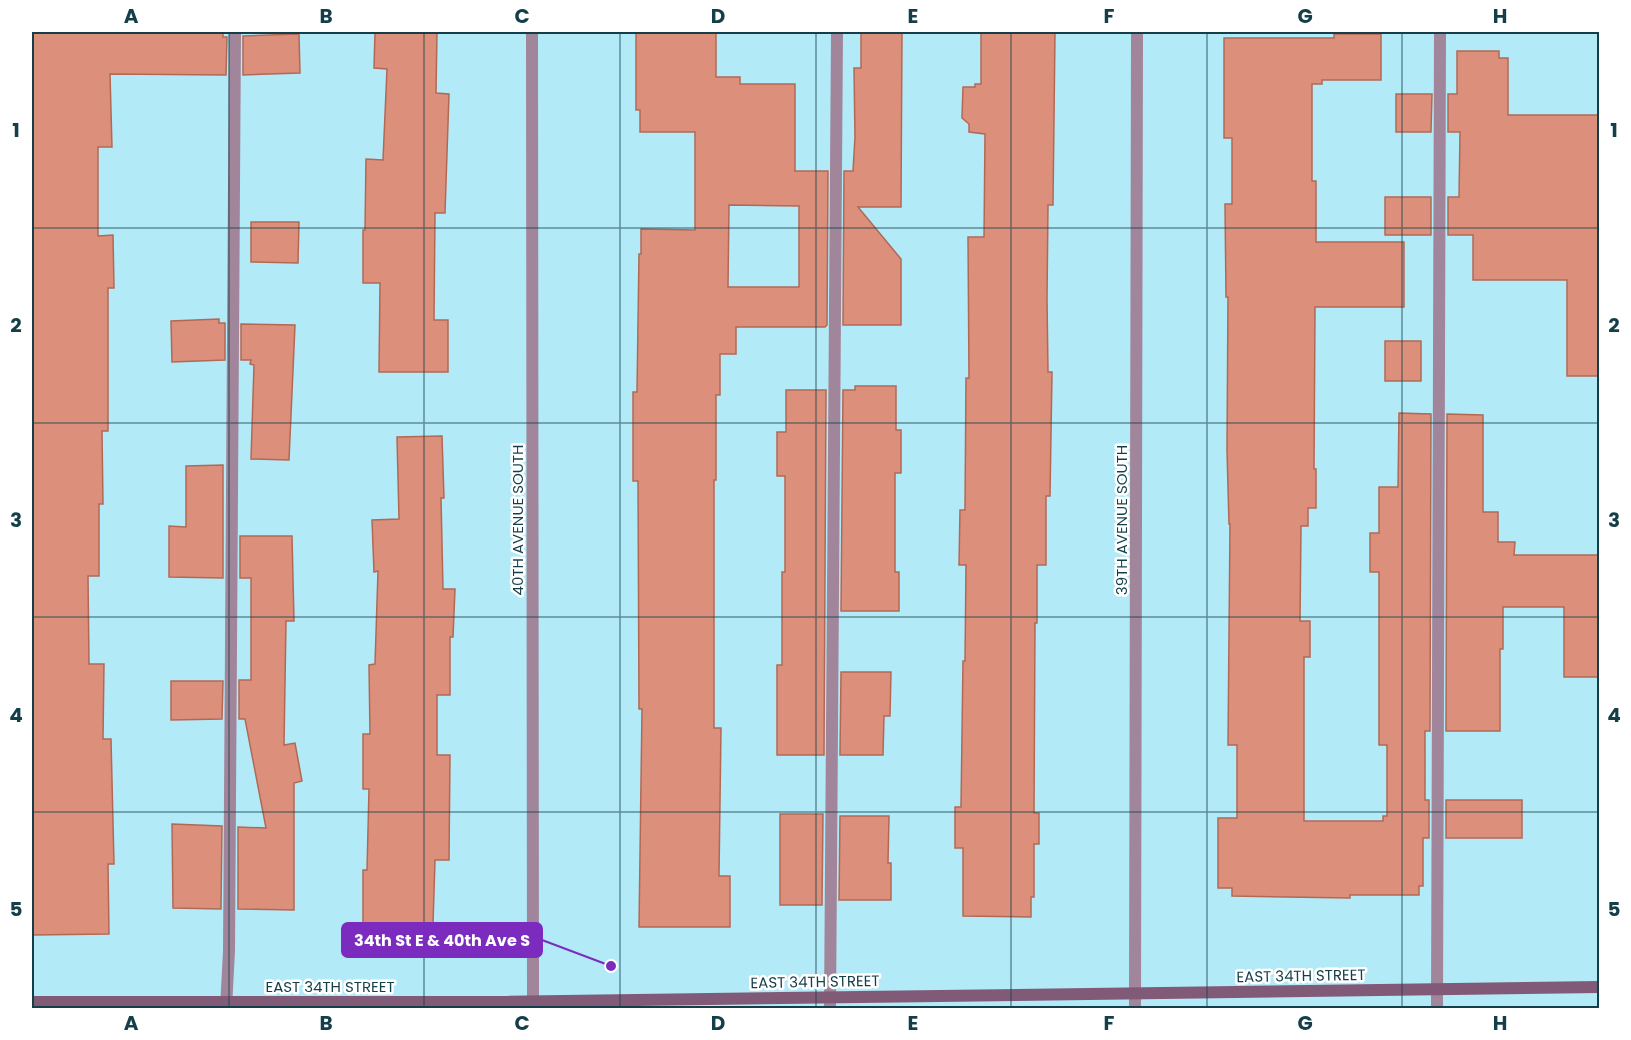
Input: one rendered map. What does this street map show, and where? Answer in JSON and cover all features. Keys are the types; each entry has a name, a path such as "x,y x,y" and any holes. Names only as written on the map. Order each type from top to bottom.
{"street":[{"path":"226,1005 229,939 236,32"},
{"name":"40TH AVENUE SOUTH","path":"532,32 533,1005"},
{"path":"830,1002 837,32"},
{"name":"39TH AVENUE SOUTH","path":"1136,1008 1137,32"},
{"path":"1437,1008 1440,32"},
{"name":"EAST 34TH STREET","path":"32,1002 226,1005 533,1005 830,1002 1136,993 1599,987"}],"building":[{"path":"32,32 223,33 223,37 227,37 226,75 110,74 112,147 98,147 98,236 113,235 114,288 108,288 108,431 102,431 103,504 99,504 99,576 88,576 89,664 104,664 103,739 111,739 114,864 108,864 109,934 32,935"},
{"path":"375,32 437,32 436,93 449,94 445,213 435,213 434,320 448,320 448,372 379,372 380,283 363,283 366,159 383,160 387,69 374,68"},
{"path":"636,32 716,32 716,77 740,77 740,84 795,84 795,171 828,171 827,325 825,327 736,327 736,354 720,354 720,395 716,395 716,480 714,480 714,728 721,728 719,876 730,876 730,927 639,927 642,709 639,709 638,481 633,481 633,392 637,392 639,254 641,254 641,229 695,230 695,132 640,132 640,110 636,110","holes":["729,205 799,206 799,287 728,287"]},
{"path":"861,32 902,32 901,207 858,207 901,259 901,325 843,325 844,171 853,171 854,68 861,68"},
{"path":"981,32 1055,32 1053,205 1048,205 1048,372 1052,372 1050,496 1046,496 1046,565 1037,565 1034,813 1039,813 1039,844 1034,844 1034,897 1031,897 1031,917 963,916 963,848 955,848 955,807 961,807 963,661 965,661 966,565 959,565 960,510 965,510 966,378 969,378 968,237 984,237 985,134 969,132 969,124 962,118 963,87 975,87 975,84 981,84"},
{"path":"299,34 300,73 243,75 243,36"},
{"path":"1334,34 1381,34 1381,80 1322,80 1322,84 1312,84 1312,181 1316,181 1316,242 1404,242 1404,307 1315,307 1314,469 1316,469 1316,508 1308,508 1308,526 1301,526 1300,621 1310,621 1310,657 1304,657 1304,821 1383,821 1383,816 1387,816 1387,745 1379,745 1379,572 1370,572 1370,533 1379,533 1379,487 1398,487 1399,413 1431,414 1430,731 1425,731 1425,800 1429,800 1429,838 1423,838 1423,886 1419,886 1419,895 1350,895 1350,898 1232,896 1232,888 1218,888 1218,818 1237,818 1237,745 1228,745 1230,524 1227,450 1228,297 1226,297 1225,204 1232,204 1232,138 1224,138 1224,38 1334,38"},
{"path":"1457,51 1499,51 1499,58 1508,58 1508,115 1599,115 1599,376 1567,376 1567,280 1473,280 1473,235 1448,235 1448,197 1459,197 1460,132 1448,132 1448,94 1457,94"},
{"path":"1396,94 1432,94 1431,132 1396,132"},
{"path":"1385,197 1431,197 1431,235 1385,235"},
{"path":"251,222 299,222 298,263 251,262"},
{"path":"219,319 219,323 225,323 225,360 172,362 171,321"},
{"path":"241,324 295,325 289,460 251,459 254,365 250,364 251,360 241,360"},
{"path":"1385,341 1421,341 1421,381 1385,381"},
{"path":"855,386 896,386 896,430 901,430 901,473 895,473 895,572 899,572 899,611 841,611 843,390 855,390"},
{"path":"786,390 826,390 824,755 777,755 777,665 782,665 782,572 785,572 785,476 777,476 777,432 786,432"},
{"path":"1447,414 1483,415 1483,512 1498,512 1498,542 1515,542 1514,555 1599,555 1599,677 1564,677 1564,607 1503,607 1503,649 1500,649 1500,731 1446,731"},
{"path":"442,436 443,589 455,589 453,637 450,637 450,695 437,695 437,755 450,755 449,860 435,860 433,924 363,923 363,870 367,870 369,789 363,789 363,734 370,734 369,665 375,664 378,571 374,572 372,520 399,519 397,437"},
{"path":"223,465 223,578 169,577 169,526 186,527 186,466"},
{"path":"240,536 292,536 294,621 286,621 284,745 295,743 302,781 294,783 294,910 238,909 238,827 266,828 245,719 239,719 239,680 251,680 251,578 240,578"},
{"path":"841,672 891,672 890,716 884,716 883,755 840,755"},
{"path":"171,681 223,681 222,719 171,720"},
{"path":"1446,800 1522,800 1522,838 1446,838"},
{"path":"780,814 823,814 822,905 780,905"},
{"path":"840,816 889,816 888,863 891,863 891,900 839,900"},
{"path":"172,824 222,826 221,909 173,908"}],"place":[{"name":"34th St E & 40th Ave S","path":"611,966"}]}
